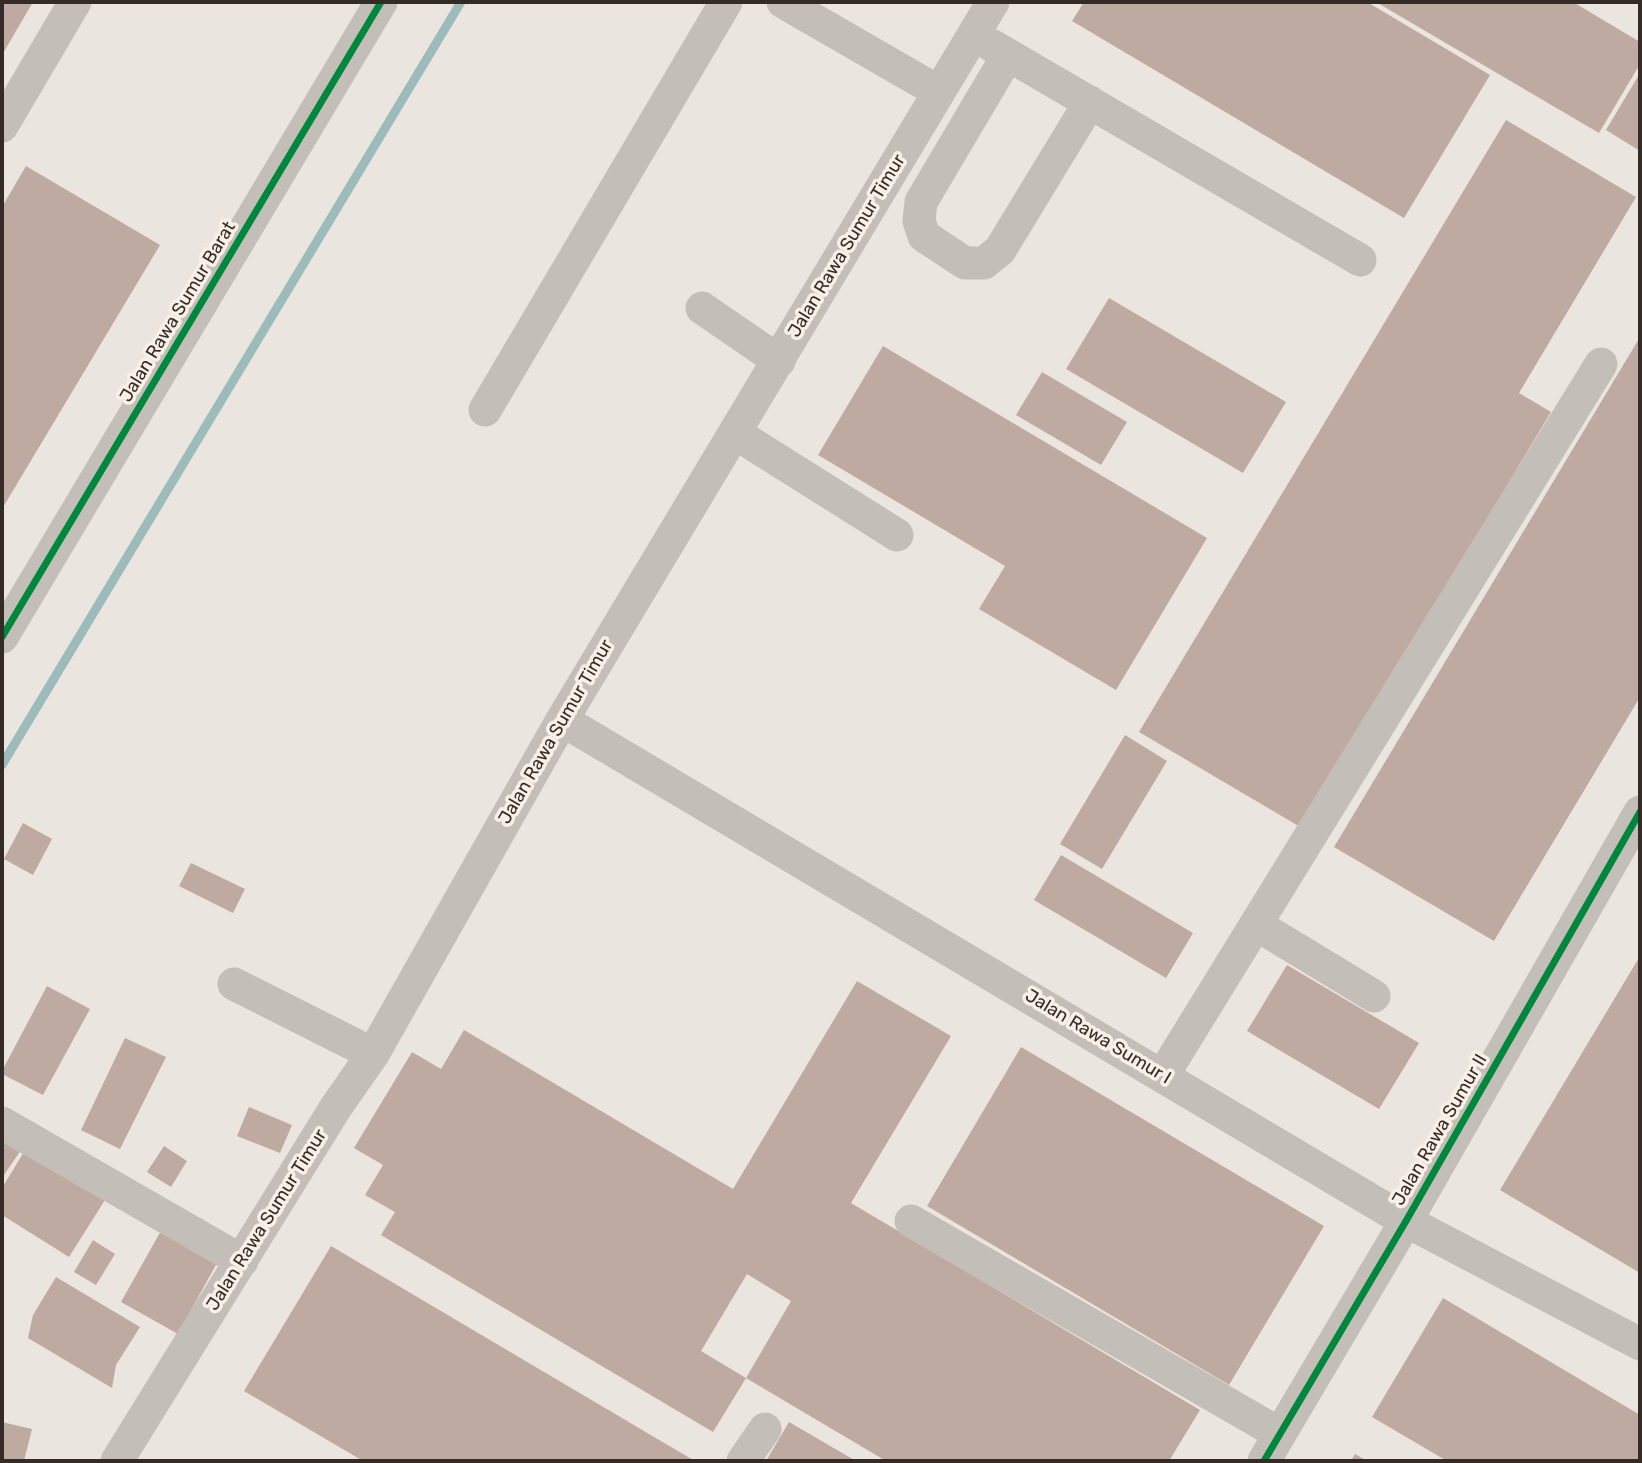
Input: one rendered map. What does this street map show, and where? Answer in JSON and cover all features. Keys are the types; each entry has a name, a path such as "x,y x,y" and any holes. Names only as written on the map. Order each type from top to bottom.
{"street":[{"path":"2,126 75,2"},
{"name":"Jalan Rawa Sumur Barat","path":"2,638 381,2"},
{"path":"485,410 726,2"},
{"path":"783,2 939,92"},
{"name":"Jalan Rawa Sumur Timur","path":"117,1461 337,1107 373,1054 562,720 993,2"},
{"path":"974,35 1360,260"},
{"path":"1009,55 920,202 919,221 923,236 965,263 984,263 1000,250 1090,102"},
{"path":"702,308 779,361"},
{"path":"1163,1076 1601,364"},
{"path":"735,433 897,535"},
{"name":"Jalan Rawa Sumur I","path":"562,720 1406,1221 1640,1344"},
{"name":"Jalan Rawa Sumur II","path":"1272,1448 1637,825"},
{"path":"1257,925 1374,996"},
{"path":"234,984 373,1054"},
{"path":"2,1123 242,1261"},
{"path":"911,1221 1272,1448"},
{"path":"743,1461 765,1429"}],"building":[{"path":"2,2 33,2 2,55"},
{"path":"1084,2 1367,2 1490,75 1404,218 1072,21"},
{"path":"1376,2 1573,2 1640,42 1640,64 1599,133"},
{"path":"1640,73 1640,151 1606,130"},
{"path":"1506,120 1636,197 1519,393 1551,412 1302,828 1139,732"},
{"path":"26,166 160,245 2,509 2,207"},
{"path":"1109,298 1286,402 1243,473 1066,369"},
{"path":"1640,337 1640,697 1494,941 1334,847"},
{"path":"883,346 1207,538 1116,690 979,609 1005,566 818,455"},
{"path":"1042,372 1127,422 1101,465 1016,415"},
{"path":"1125,735 1167,761 1102,869 1060,844"},
{"path":"23,823 52,839 33,875 4,859"},
{"path":"1061,855 1193,933 1166,978 1034,900"},
{"path":"191,863 245,889 233,913 179,886"},
{"path":"1640,956 1640,1273 1500,1190"},
{"path":"1287,965 1419,1043 1379,1109 1247,1031"},
{"path":"857,981 951,1036 851,1203 1200,1410 1169,1461 886,1461 746,1378 713,1432 381,1235 395,1212 365,1195 383,1165 354,1148 412,1052 441,1069 464,1030 733,1189","holes":["747,1274 791,1301 746,1378 701,1351"]},
{"path":"47,986 90,1009 43,1095 2,1074 2,1071"},
{"path":"125,1038 166,1057 120,1149 81,1130"},
{"path":"1021,1047 1324,1226 1229,1385 927,1206"},
{"path":"249,1107 292,1125 280,1153 237,1136"},
{"path":"2,1129 25,1144 2,1178"},
{"path":"30,1142 110,1192 69,1257 2,1215 2,1188"},
{"path":"164,1146 187,1161 171,1187 147,1172"},
{"path":"167,1220 223,1252 178,1334 121,1302"},
{"path":"93,1240 115,1254 96,1285 74,1272"},
{"path":"331,1246 695,1461 363,1461 244,1391"},
{"path":"56,1277 140,1327 116,1365 112,1388 28,1338 33,1315"},
{"path":"1443,1298 1640,1415 1640,1461 1447,1461 1372,1417"},
{"path":"2,1422 32,1429 24,1461 2,1461"},
{"path":"789,1422 856,1461 766,1461"},
{"path":"1355,1454 1367,1461 1351,1461"}],"waterway":[{"path":"2,765 461,2"}],"cycle path":[{"path":"2,637 381,2"},
{"path":"1264,1461 1406,1221 1640,812"}]}
